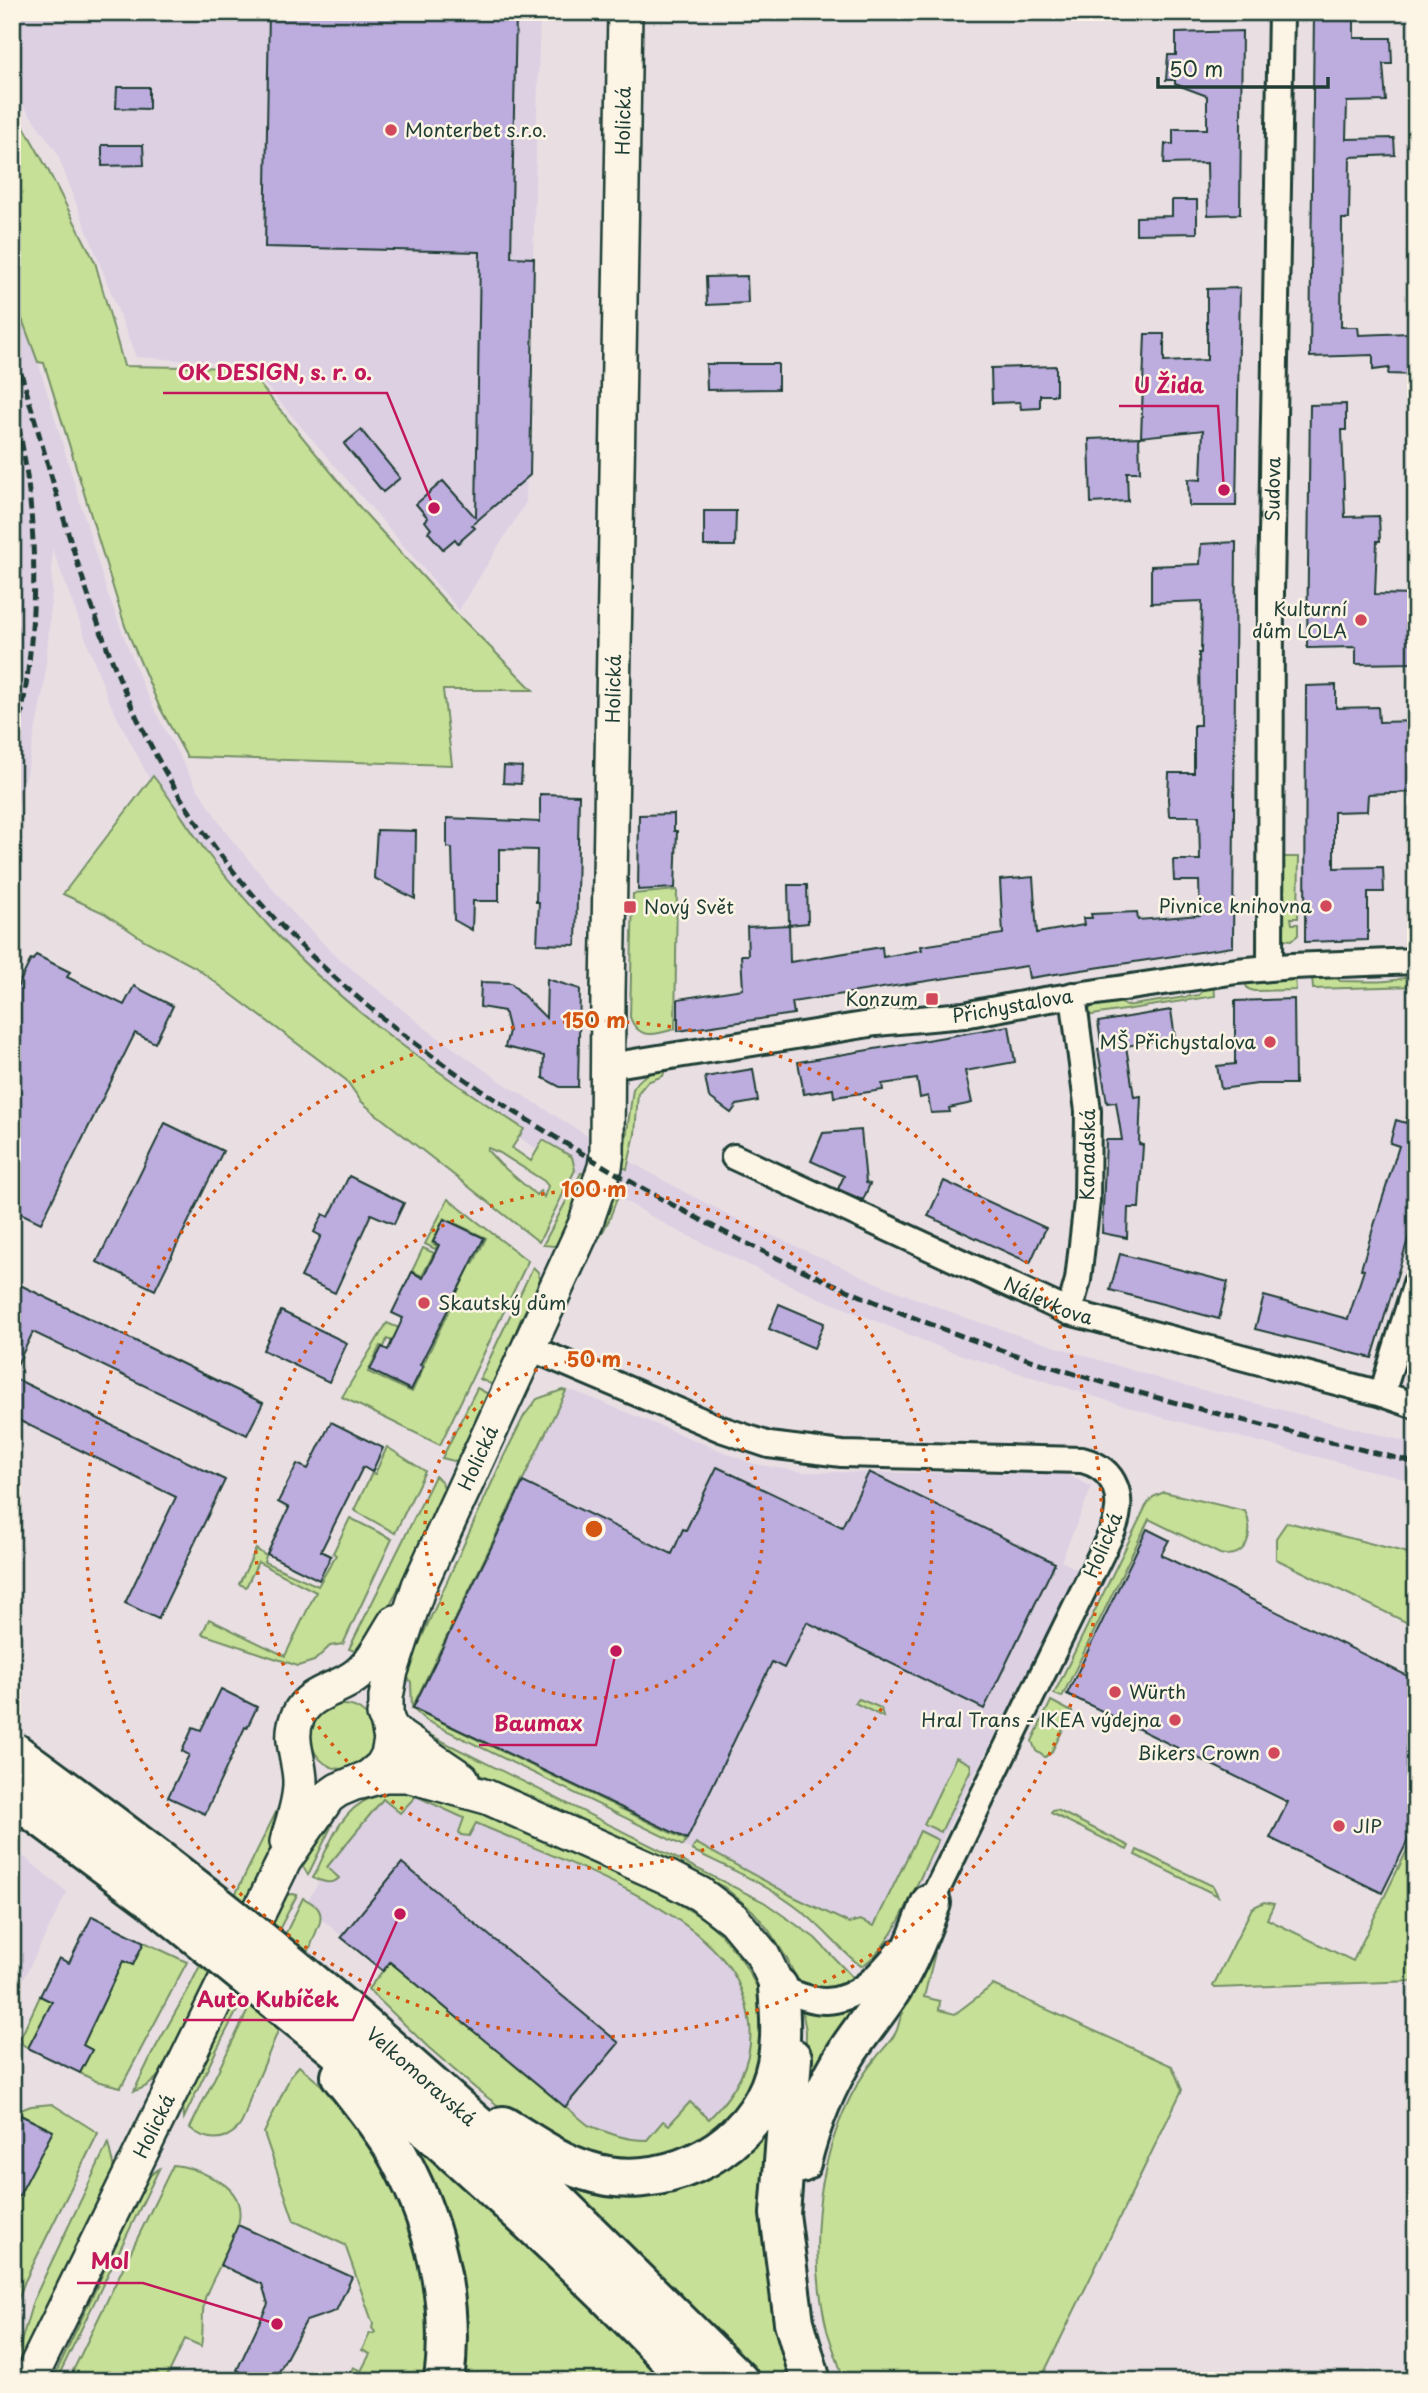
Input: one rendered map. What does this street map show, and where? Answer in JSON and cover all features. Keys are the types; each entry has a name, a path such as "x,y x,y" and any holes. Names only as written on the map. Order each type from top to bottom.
{"main road":[{"name":"Velkomoravská","path":"12,1751 141,1846 290,1964 340,2042 419,2074 564,2206 739,2381"},
{"name":"Velkomoravská","path":"12,1795 149,1897 277,2000 340,2042 691,2381"},
{"path":"787,2262 800,2164 815,2113 848,2050 900,1974 931,1903"},
{"path":"419,2074 543,2151 579,2168 609,2176 654,2176 704,2159 722,2148 751,2120 762,2104 775,2071 780,2047 782,2026 778,1987"},
{"path":"778,1987 790,2020 792,2041 791,2087 780,2197 794,2322 811,2381"},
{"path":"340,2042 420,2203 433,2239 442,2273 446,2306 444,2381"}],"street":[{"name":"Holická","path":"277,1872 299,1797 300,1782 293,1735 297,1716 309,1701 350,1680 365,1667 426,1569 585,1224 606,1167 609,1121 625,12"},
{"name":"Sudova","path":"1270,967 1271,606 1281,12"},
{"name":"Přichystalova","path":"608,1066 876,1023 954,1017 1073,995 1270,967 1416,961"},
{"name":"Kanadská","path":"1069,1312 1078,1280 1087,1201 1088,1111 1073,995"},
{"name":"Nálevkova","path":"734,1157 1069,1312 1382,1394 1416,1406"},
{"path":"1382,1394 1416,1283"},
{"name":"Holická","path":"528,1347 762,1444 842,1454 1082,1460 1096,1464 1109,1476 1116,1490 1120,1506 1113,1530 931,1903 913,1933 876,1977 846,1996 826,2001 778,1987"},
{"name":"Holická","path":"29,2381 277,1872 328,1797 376,1772 388,1755 391,1740 385,1706 391,1671 426,1569"},
{"path":"325,1691 345,1688 369,1695 400,1737 487,1797"},
{"path":"295,1752 304,1768 316,1779 336,1786 356,1784 385,1775 407,1775 487,1797 629,1859 706,1898 726,1913 747,1934 768,1964 778,1987"}],"shaded area":[{"path":"12,12 540,12 526,502 459,610 248,365 136,357 56,151 12,90"},
{"path":"12,292 38,362 107,592 143,686 194,783 227,834 293,913 336,956 429,1031 502,1082 613,1152 747,1224 884,1286 1015,1334 1167,1381 1416,1444 1416,1482 1157,1416 949,1351 800,1290 670,1227 554,1160 481,1113 311,983 162,803 109,701 52,548 52,592 44,686 26,778 12,823 12,666 18,590 18,547 12,490"},
{"path":"574,1391 751,1463 783,1469 804,1472 1066,1474 1092,1487 1061,1561 1081,1571 973,1777 894,1937 865,1969 841,1944 776,1892 420,1716 413,1708 406,1673 516,1431 531,1405 540,1397 554,1392"},
{"path":"415,1795 650,1900 704,1936 732,1968 750,2010 752,2033 743,2076 716,2114 698,2126 647,2140 613,2135 588,2125 391,1962 383,1971 305,1905 328,1867 383,1798"},
{"path":"12,1847 67,1892 12,2002"}],"green space":[{"path":"12,105 95,262 124,366 246,368 362,510 455,612 533,690 443,690 452,765 187,757 159,706 125,626 44,363 38,362 12,292"},
{"path":"153,776 229,881 295,954 325,982 388,1035 524,1129 512,1148 531,1161 543,1140 572,1157 575,1170 539,1242 371,1110 346,1080 195,967 144,940 104,913 63,894","holes":["488,1148 544,1181 548,1186 544,1197 540,1191 536,1195 487,1150"]},
{"path":"1280,857 1299,857 1298,918 1291,918 1292,924 1298,924 1298,935 1292,940 1280,939"},
{"path":"677,890 675,1029 648,1034 638,1029 630,1017 633,894"},
{"path":"1416,973 1416,986 1313,989 1312,976 1334,975 1340,981 1379,982"},
{"path":"1295,976 1296,990 1254,991 1248,989 1244,982"},
{"path":"1214,985 1215,996 1086,1016 1092,1005 1117,1000 1126,1006 1199,995 1206,986"},
{"path":"665,1069 663,1076 647,1082 638,1093 635,1134 627,1169 622,1167 633,1089 646,1075"},
{"path":"581,1173 589,1175 559,1243 554,1246 543,1245"},
{"path":"622,1185 609,1220 600,1237 597,1237 616,1189"},
{"path":"448,1199 528,1261 440,1445 342,1397 387,1323 399,1328 392,1341 387,1339 384,1347 380,1346 368,1372 412,1392 471,1263 473,1264 486,1238 444,1218 432,1243 437,1246 435,1249 425,1244"},
{"path":"423,1248 434,1253 422,1276 412,1271"},
{"path":"533,1267 538,1272 540,1282 520,1321 495,1386 480,1379"},
{"path":"477,1388 492,1396 460,1459 454,1461 442,1458"},
{"path":"566,1391 412,1708 411,1682 405,1674 504,1456 524,1416 537,1399"},
{"path":"387,1447 425,1471 395,1533 354,1510"},
{"path":"435,1476 442,1482 445,1492 366,1655 349,1649"},
{"path":"1164,1492 1245,1511 1249,1527 1247,1543 1237,1553 1220,1554 1149,1519 1062,1697 1054,1694 1146,1506 1153,1497"},
{"path":"350,1518 392,1539 343,1644 330,1646 314,1661 298,1666 202,1634 209,1619 285,1656 316,1592 258,1562 246,1587 239,1584 256,1549 266,1556 264,1562 318,1586 336,1555 333,1553"},
{"path":"1287,1522 1416,1555 1416,1627 1276,1559 1276,1538"},
{"path":"859,1699 881,1708 883,1717 855,1703"},
{"path":"1051,1701 1072,1712 1051,1753 1045,1757 1036,1751 1032,1741"},
{"path":"337,1705 349,1705 366,1714 373,1725 373,1749 366,1760 349,1769 337,1769 325,1764 316,1755 311,1743 311,1731 316,1719 325,1710"},
{"path":"412,1708 686,1840 683,1846 425,1720"},
{"path":"430,1735 764,1902 815,1938 857,1982 834,1992 799,1984 768,1929 753,1911 724,1887 451,1762 425,1745"},
{"path":"956,1757 970,1764 971,1769 941,1832 924,1824"},
{"path":"417,1785 647,1884 705,1920 721,1934 742,1960 757,1987 765,2014 761,2069 726,2126 661,2160 592,2158 517,2120 428,2047 368,1989 390,1962 588,2125 631,2139 647,2140 663,2121 669,2125 690,2102 709,2119 734,2088 749,2052 750,2025 741,1989 727,1964 698,1935 640,1896 538,1849 476,1823 469,1836 461,1835 459,1832 464,1818 416,1796 400,1813 383,1799 327,1867 339,1878 330,1882 313,1878 335,1832 350,1812 376,1796"},
{"path":"282,1800 285,1821 168,2062 154,2080 134,2091 189,1988"},
{"path":"1057,1810 1129,1846 1127,1850 1051,1813"},
{"path":"321,1818 332,1825 308,1875 301,1863"},
{"path":"920,1831 938,1840 893,1931 883,1946 861,1966 792,1904 692,1850 696,1843 794,1897 849,1923 860,1920 874,1926"},
{"path":"1416,1832 1416,1981 1213,1986 1252,1908 1264,1902 1274,1904 1267,1919 1353,1961"},
{"path":"1137,1850 1213,1886 1218,1896 1135,1855"},
{"path":"285,1895 297,1895 184,2118 183,2102"},
{"path":"303,1898 319,1910 320,1922 250,2097 243,2121 227,2136 202,2136 190,2128"},
{"path":"144,1942 187,1962 121,2087 96,2081 80,2073 92,2050 83,2045 123,1961 133,1965"},
{"path":"929,1951 935,1953 924,1997 940,2001 939,2010 955,2014 993,1985 1172,2066 1182,2090 1040,2381 844,2381 827,2330 821,2301 817,2242 829,2154 838,2125 855,2088 896,2032 903,2013 899,2011"},
{"path":"866,1994 805,2089 806,2031 802,2009"},
{"path":"40,1996 60,2006 49,2029 40,2025 28,2048 22,2044 21,2037"},
{"path":"299,2066 326,2089 332,2085 395,2176 431,2273 434,2381 347,2381 353,2367 361,2371 370,2354 362,2350 370,2333 375,2332 373,2324 345,2245 294,2221 264,2133 291,2075"},
{"path":"52,2104 98,2133 25,2281 12,2315 12,2209 52,2131 15,2112 31,2106"},
{"path":"775,2112 794,2381 759,2381 550,2170 598,2188"},
{"path":"397,2125 470,2187 669,2381 459,2381"},
{"path":"108,2143 114,2169 12,2381 33,2301"},
{"path":"173,2165 194,2169 213,2178 230,2189 238,2203 236,2233 205,2298 201,2346 185,2339 165,2381 68,2381"},
{"path":"159,2169 56,2381 52,2381 139,2190 146,2178"}],"building":[{"name":"Monterbet s.r.o.","path":"269,12 516,12 511,257 534,258 530,475 472,525 475,528 458,543 455,539 443,549 428,532 431,529 425,521 428,518 416,504 443,481 476,518 480,252 265,247"},
{"path":"1314,12 1354,12 1354,38 1391,38 1392,64 1383,64 1386,101 1347,102 1346,139 1394,138 1395,155 1350,157 1349,219 1342,219 1341,327 1358,327 1359,335 1409,333 1410,354 1416,353 1416,375 1388,374 1389,368 1373,370 1373,355 1310,357"},
{"path":"1242,31 1240,214 1208,215 1207,163 1164,164 1165,144 1173,144 1173,129 1207,129 1207,96 1175,84 1175,80 1166,80 1168,55 1176,55 1176,33"},
{"path":"117,87 149,87 149,109 116,108"},
{"path":"102,145 143,145 144,165 102,166"},
{"path":"1172,200 1197,200 1197,233 1136,234 1136,217 1172,216"},
{"path":"747,276 748,303 707,305 706,277"},
{"path":"1240,288 1236,506 1189,506 1188,479 1201,480 1203,430 1141,437 1145,334 1164,334 1164,362 1207,360 1207,289"},
{"path":"706,364 778,364 778,389 707,390"},
{"path":"1056,366 1056,395 1040,395 1040,408 1021,409 1020,402 992,403 991,368"},
{"path":"1346,404 1346,430 1342,430 1345,517 1379,516 1380,541 1377,541 1375,594 1415,595 1413,663 1356,664 1356,647 1307,648 1310,405"},
{"path":"361,430 400,478 383,492 344,444"},
{"path":"1139,437 1140,472 1127,472 1128,501 1091,503 1089,439"},
{"path":"704,511 736,511 735,546 704,546"},
{"path":"1236,542 1233,947 1029,978 1027,966 927,981 792,1002 794,1014 678,1031 678,999 743,989 741,955 748,955 747,927 789,925 790,962 882,947 883,957 922,950 921,946 1003,934 1000,880 1033,877 1037,933 1084,925 1083,918 1092,918 1091,914 1137,912 1138,920 1200,915 1199,881 1174,881 1173,860 1200,860 1199,816 1169,816 1168,799 1169,773 1194,773 1194,725 1200,725 1199,653 1202,601 1151,603 1151,566 1200,564 1201,544"},
{"path":"1336,685 1336,708 1378,707 1379,722 1416,721 1416,792 1368,794 1367,811 1334,812 1334,868 1383,867 1384,892 1368,892 1368,940 1305,942 1306,686"},
{"path":"504,766 522,767 521,784 503,783"},
{"path":"540,794 579,795 576,945 537,944 537,850 499,849 499,901 473,901 472,930 454,920 452,848 447,847 447,818 540,822"},
{"path":"674,814 674,831 677,831 675,888 638,890 639,815"},
{"path":"377,830 416,831 415,899 374,878"},
{"path":"788,885 807,885 808,923 789,925"},
{"path":"36,955 70,972 67,977 124,1005 134,986 173,1006 155,1043 135,1033 41,1223 12,1209 12,998 31,959"},
{"path":"547,979 580,989 578,1087 560,1087 543,1078 544,1056 505,1047 509,1031 504,1011 480,1007 481,982 511,983 546,1018"},
{"name":"MŠ Přichystalova","path":"1294,999 1295,1084 1257,1084 1221,1089 1217,1066 1235,1064 1235,1001"},
{"path":"1171,1010 1175,1038 1126,1046 1134,1097 1141,1096 1139,1144 1143,1145 1139,1208 1128,1208 1127,1238 1102,1233 1106,1140 1122,1140 1116,1102 1107,1103 1098,1049 1102,1048 1098,1022"},
{"path":"1009,1026 1015,1062 965,1071 972,1103 949,1108 950,1112 931,1113 928,1096 920,1098 917,1079 882,1084 883,1090 834,1097 833,1089 804,1094 798,1062"},
{"path":"753,1069 758,1101 737,1105 731,1113 709,1097 705,1077"},
{"path":"1411,1105 1416,1106 1416,1213 1372,1358 1255,1329 1264,1296 1348,1319 1399,1146 1390,1143 1396,1120 1406,1123"},
{"path":"165,1123 223,1151 155,1290 97,1262"},
{"path":"861,1130 866,1183 870,1184 863,1200 838,1189 844,1176 811,1161 823,1133"},
{"path":"349,1176 404,1203 394,1224 371,1214 335,1293 301,1277 321,1236 314,1232 323,1214 329,1217"},
{"path":"944,1181 1046,1228 1030,1263 928,1216"},
{"name":"Skautský dům","path":"444,1219 484,1238 420,1365 423,1366 411,1390 370,1370 382,1347 388,1350 403,1318 392,1313 412,1272 423,1278 439,1245 433,1242"},
{"path":"1120,1254 1228,1282 1219,1319 1110,1290"},
{"path":"12,1281 263,1403 247,1435 33,1332 12,1375"},
{"path":"779,1304 824,1323 814,1348 769,1329"},
{"path":"281,1311 347,1343 329,1382 263,1350"},
{"path":"12,1377 225,1480 158,1619 125,1603 176,1497 12,1417"},
{"path":"331,1422 383,1448 372,1472 363,1467 321,1551 331,1556 319,1580 267,1554 289,1508 278,1502 297,1464 308,1469"},
{"path":"717,1467 842,1527 869,1472 1055,1563 984,1709 807,1622 784,1668 772,1662 687,1839 413,1708 523,1482 672,1554"},
{"path":"1147,1529 1169,1540 1161,1555 1416,1680 1416,1824 1382,1893 1270,1838 1288,1802 1067,1694"},
{"path":"221,1689 257,1707 205,1814 168,1797 189,1755 182,1751 193,1727 201,1730"},
{"path":"402,1863 619,2043 565,2107 390,1962 383,1971 341,1937"},
{"path":"92,1916 144,1942 133,1965 123,1961 83,2045 92,2050 80,2073 28,2048 52,2002 40,1996 59,1958 69,1963"},
{"path":"12,2111 53,2131 12,2209"},
{"path":"238,2225 352,2277 336,2311 306,2321 274,2381 242,2381 245,2374 237,2370 268,2304 262,2284 220,2265"}],"railway":[{"path":"12,344 101,633 149,743 179,795 214,846 253,894 294,939 386,1021 485,1093 587,1156 739,1240 843,1288 951,1332 1065,1371 1182,1404 1416,1463"},
{"path":"12,397 29,489 34,580 28,670 12,762"}],"place":[{"name":"Monterbet s.r.o.","path":"391,130"},
{"name":"U Žida","path":"1224,490"},
{"name":"OK DESIGN, s. r. o.","path":"434,508"},
{"name":"Kulturní dům LOLA","path":"1361,620"},
{"name":"Pivnice knihovna","path":"1326,906"},
{"name":"Nový Svět","path":"630,907"},
{"name":"Konzum","path":"932,999"},
{"name":"MŠ Přichystalova","path":"1270,1042"},
{"name":"Skautský dům","path":"424,1303"},
{"name":"Baumax","path":"616,1651"},
{"name":"Würth","path":"1115,1692"},
{"name":"Hral Trans - IKEA výdejna","path":"1175,1720"},
{"name":"Bikers Crown","path":"1274,1753"},
{"name":"JIP","path":"1339,1826"},
{"name":"Auto Kubíček","path":"400,1914"},
{"name":"Mol","path":"277,2324"}]}
